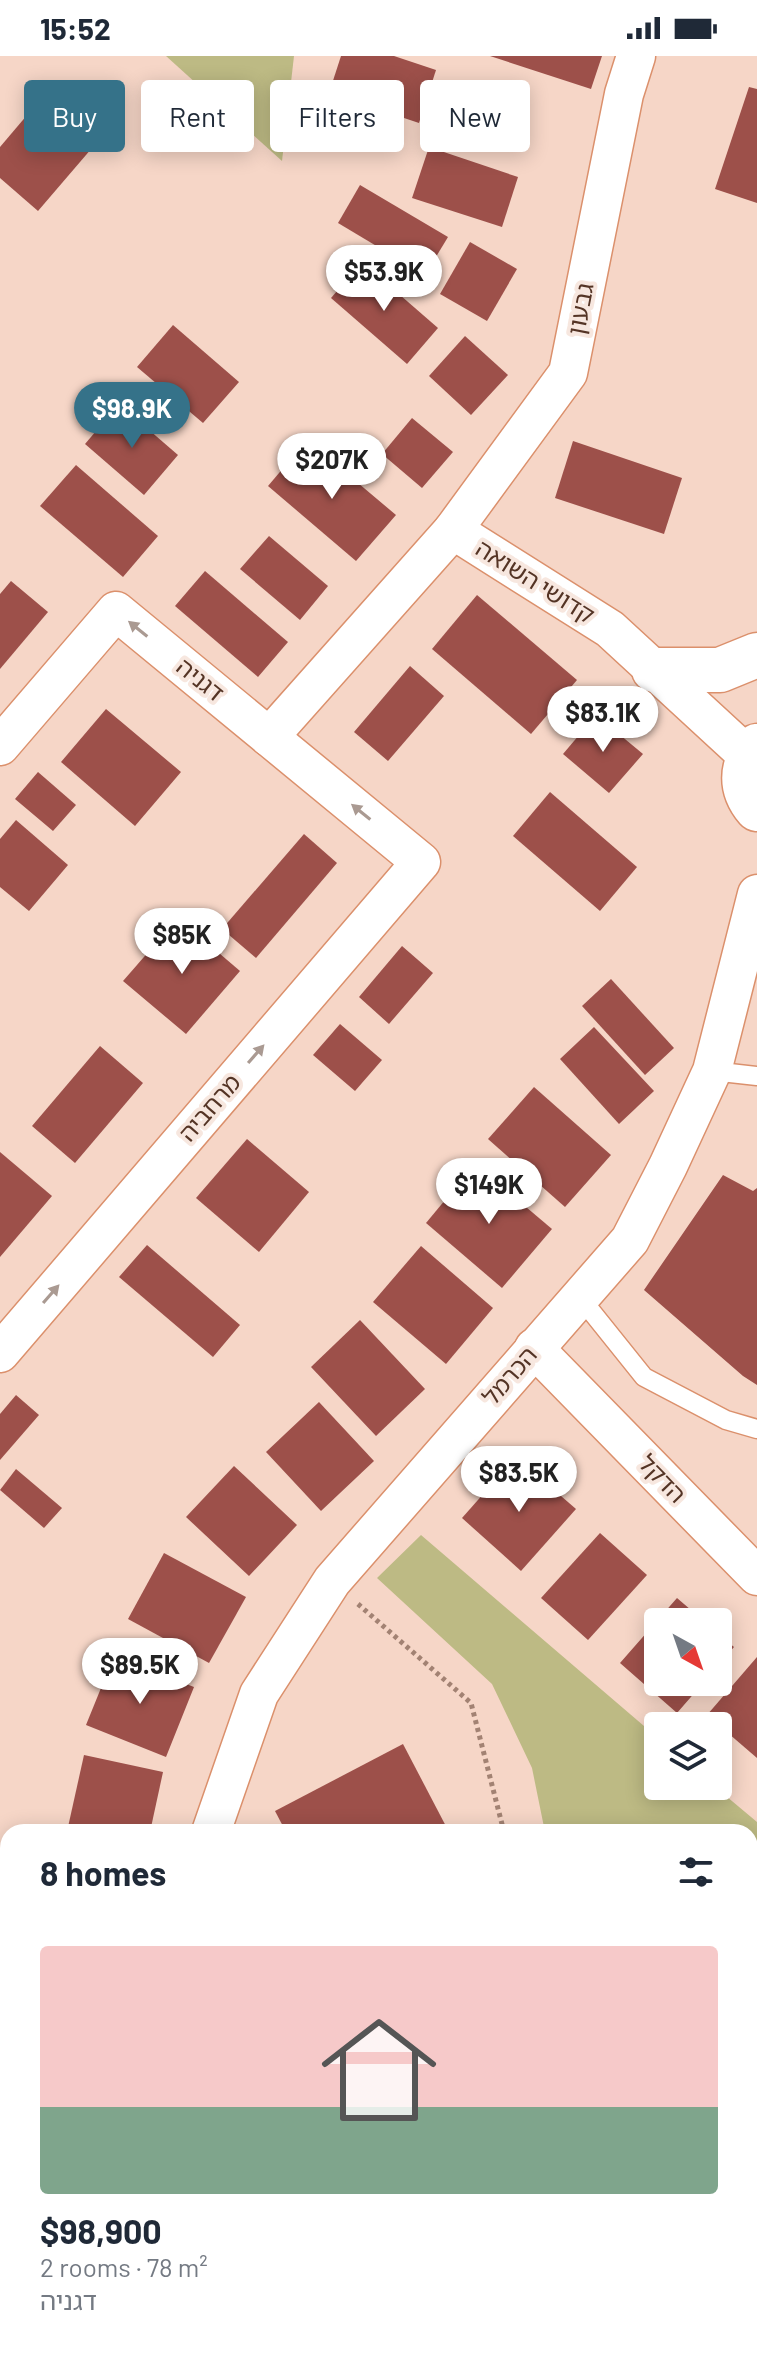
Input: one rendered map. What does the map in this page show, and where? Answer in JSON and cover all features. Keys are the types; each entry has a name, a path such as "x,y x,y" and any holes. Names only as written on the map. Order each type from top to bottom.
{"street":[{"name":"גבעון","path":"453,530 568,373 624,94 636,56"},
{"name":"קדושי השואה","path":"269,737 453,530 610,629 753,752"},
{"name":"דגניה","path":"0,746 116,611 421,862"},
{"path":"654,670 720,670 757,655"},
{"path":"753,752 744,770 744,785 748,799 757,809"},
{"name":"מרחביה","path":"0,1353 421,862"},
{"name":"הכרמל","path":"214,1824 259,1694 332,1581 630,1240 712,1071 757,894"},
{"name":"הדקל","path":"534,1348 757,1576"}],"lane":[{"path":"712,1071 757,1076"},
{"path":"579,1296 644,1377 726,1420 757,1429"}],"path":[{"path":"332,1581 471,1703 502,1824"}],"shaded area":[{"path":"166,56 294,56 291,80 270,80 270,150 254,136 254,80 193,80"},
{"path":"272,152 283,152 282,161"},
{"path":"421,1535 644,1726 644,1800 731,1800 757,1824 543,1824 532,1768 492,1684 377,1578"}],"building":[{"path":"341,56 394,56 436,70 433,80 420,80 419,123 404,118 404,80 333,80"},
{"path":"490,56 602,56 591,89"},
{"path":"749,87 757,89 757,203 715,189"},
{"path":"24,119 24,152 89,152 38,211 0,178 0,147"},
{"path":"427,152 444,152 518,177 502,227 412,198"},
{"path":"360,185 448,237 425,275 338,223"},
{"path":"470,242 517,269 487,321 440,294"},
{"path":"362,262 438,328 407,364 331,298"},
{"path":"173,325 239,382 203,423 137,367"},
{"path":"465,336 508,375 471,415 429,376"},
{"path":"119,404 178,455 144,495 85,444"},
{"path":"412,418 453,452 422,488 382,454"},
{"path":"307,440 396,515 356,561 268,486"},
{"path":"573,441 682,478 664,534 555,498"},
{"path":"76,465 158,536 123,577 40,506"},
{"path":"269,536 328,586 300,620 240,569"},
{"path":"205,571 288,642 258,677 175,606"},
{"path":"11,581 48,612 0,669 0,594"},
{"path":"477,595 577,680 531,734 432,649"},
{"path":"410,666 444,696 388,761 354,732"},
{"path":"106,709 181,772 135,826 61,762"},
{"path":"596,715 643,754 609,793 563,754"},
{"path":"38,772 76,805 53,831 15,799"},
{"path":"550,792 637,867 600,911 513,836"},
{"path":"16,820 68,865 29,911 0,887 0,839"},
{"path":"304,834 337,863 256,958 222,929"},
{"path":"178,918 240,971 186,1034 123,981"},
{"path":"402,946 433,973 389,1024 359,997"},
{"path":"611,979 674,1048 645,1075 582,1006"},
{"path":"340,1024 382,1060 355,1091 313,1055"},
{"path":"594,1027 654,1091 619,1124 560,1059"},
{"path":"100,1046 143,1083 75,1163 32,1126"},
{"path":"534,1087 611,1155 565,1207 488,1139"},
{"path":"247,1139 309,1192 259,1252 196,1198"},
{"path":"0,1152 52,1196 0,1257"},
{"path":"475,1164 552,1229 502,1288 426,1223"},
{"path":"723,1175 753,1191 757,1188 757,1385 644,1290"},
{"path":"147,1245 240,1325 213,1357 119,1277"},
{"path":"421,1246 493,1308 446,1364 373,1302"},
{"path":"360,1320 425,1389 376,1436 311,1367"},
{"path":"16,1395 39,1415 0,1460 0,1414"},
{"path":"319,1402 374,1461 321,1511 266,1452"},
{"path":"516,1457 576,1509 521,1571 462,1518"},
{"path":"234,1466 297,1525 249,1576 186,1517"},
{"path":"16,1469 62,1508 44,1528 0,1490"},
{"path":"600,1533 647,1575 588,1640 541,1598"},
{"path":"164,1553 246,1597 209,1663 128,1619"},
{"path":"677,1598 689,1608 668,1608"},
{"path":"644,1636 644,1684 620,1663"},
{"path":"114,1656 194,1687 166,1757 86,1725"},
{"path":"757,1657 757,1758 732,1736 732,1712 710,1712 723,1696 732,1696 732,1686"},
{"path":"658,1696 692,1696 676,1712"},
{"path":"403,1744 445,1824 282,1824 275,1811"},
{"path":"84,1755 163,1772 152,1824 69,1824"}]}
